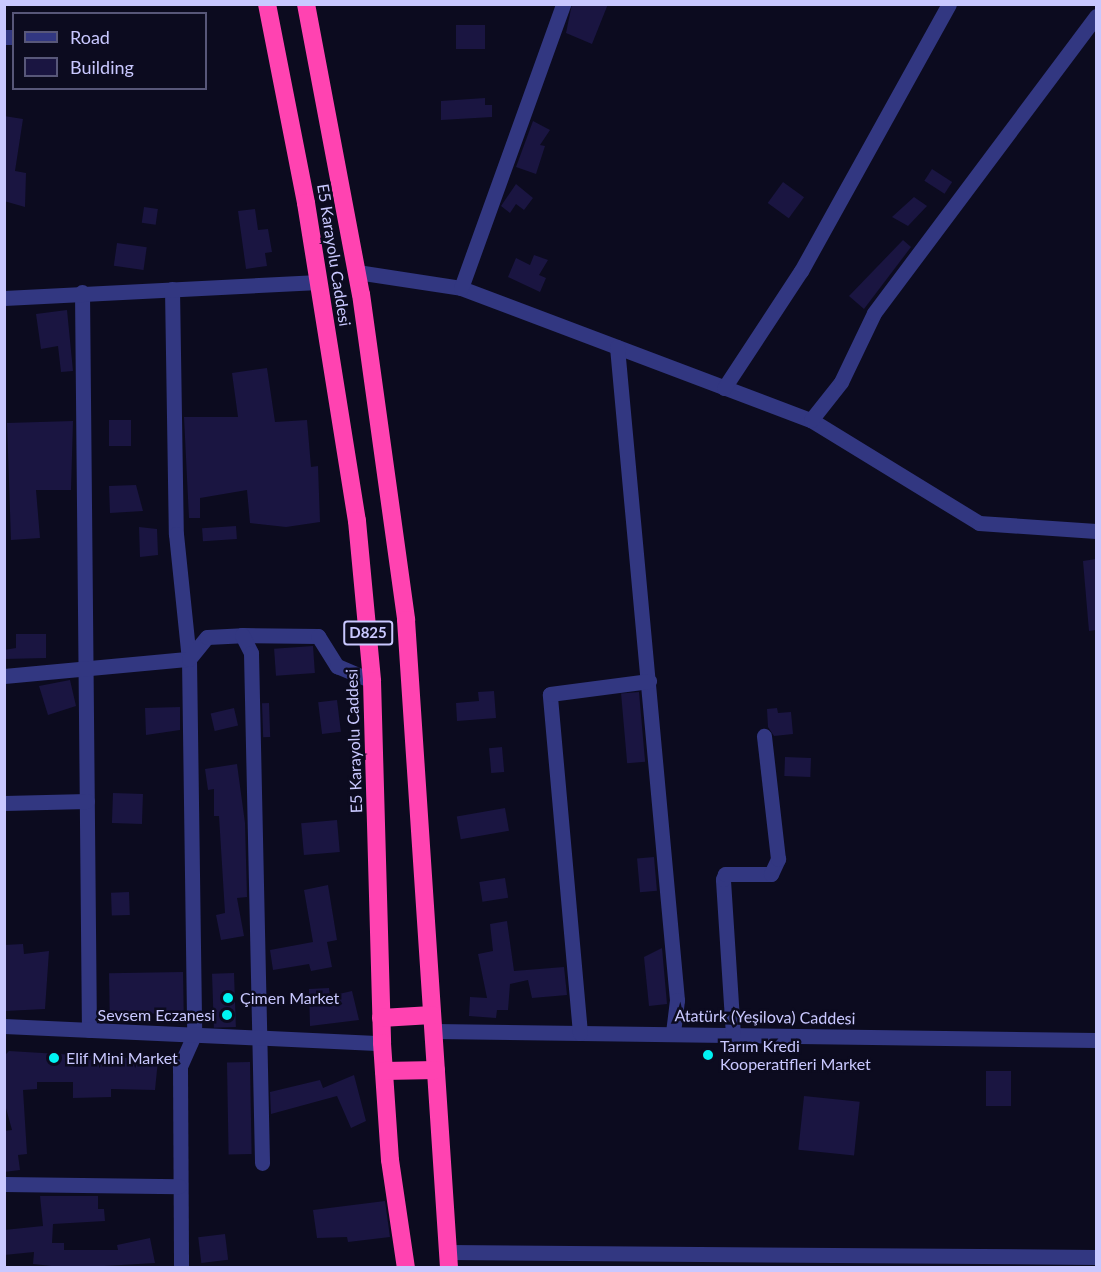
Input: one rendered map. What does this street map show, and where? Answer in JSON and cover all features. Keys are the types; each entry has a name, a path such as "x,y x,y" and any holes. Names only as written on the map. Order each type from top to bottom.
{"highway":[{"name":"E5 Karayolu Caddesi","path":"267,4 319,282 357,521 372,681 382,1042 406,1268"},
{"name":"E5 Karayolu Caddesi","path":"306,4 357,272 406,620 449,1260"},
{"path":"381,1018 433,1023"},
{"path":"384,1071 436,1070"}],"street":[{"path":"461,288 563,4"},
{"path":"724,388 801,271 949,4"},
{"path":"811,420 841,382 874,314 1096,16"},
{"path":"357,272 461,288 811,420 980,523 1096,531"},
{"path":"4,298 82,292 319,282"},
{"path":"172,289 176,534 189,659 194,1035 180,1067 181,1268"},
{"path":"82,292 88,671 89,1030"},
{"path":"617,347 677,1000 673,1034"},
{"path":"242,635 251,653 262,1163"},
{"path":"4,676 88,671 189,659 207,637 318,636 337,666 372,681"},
{"path":"580,1033 549,694 649,681"},
{"path":"734,1035 723,879 725,874 771,874 778,859 764,736"},
{"path":"4,804 87,801"},
{"name":"Atatürk (Yeşilova) Caddesi","path":"433,1023 580,1033 1096,1040"},
{"path":"4,1026 382,1042"},
{"path":"4,1184 179,1186"},
{"path":"449,1260 1096,1257"}],"building":[{"path":"572,4 608,4 592,44 566,33"},
{"path":"456,25 485,25 485,49 456,49"},
{"path":"485,98 485,105 492,105 492,117 441,120 441,101"},
{"path":"4,116 23,119 15,171 26,173 25,207 4,201"},
{"path":"533,121 550,130 540,145 545,146 536,174 516,167"},
{"path":"932,169 952,182 945,194 924,181"},
{"path":"783,182 804,197 789,218 768,203"},
{"path":"516,184 533,198 524,210 516,204 510,213 501,206"},
{"path":"914,197 927,206 908,226 892,217"},
{"path":"144,207 158,209 156,225 142,223"},
{"path":"255,209 258,230 268,229 272,252 265,253 267,266 246,269 238,211"},
{"path":"903,240 911,247 864,309 849,296"},
{"path":"117,243 147,247 144,270 114,266"},
{"path":"534,255 548,260 539,275 546,278 540,292 508,277 516,258 530,265"},
{"path":"67,310 73,371 61,372 58,346 41,349 36,314"},
{"path":"267,368 275,422 307,420 311,467 318,466 320,522 286,527 250,523 247,490 200,498 200,518 189,518 184,417 238,417 232,373"},
{"path":"109,420 131,420 131,446 109,446"},
{"path":"73,421 71,490 36,490 40,538 11,540 7,423"},
{"path":"136,485 143,511 110,513 109,486"},
{"path":"236,526 237,539 203,541 202,528"},
{"path":"139,527 157,529 158,555 140,557"},
{"path":"1096,559 1096,630 1089,631 1083,561"},
{"path":"16,634 46,634 46,658 4,659 4,650 16,648"},
{"path":"313,646 315,673 276,676 274,649"},
{"path":"70,680 76,706 48,715 39,686"},
{"path":"494,691 496,718 457,721 456,703 479,701 478,692"},
{"path":"639,692 645,762 627,763 621,694"},
{"path":"337,700 341,732 322,734 318,702"},
{"path":"262,703 269,703 270,737 263,737"},
{"path":"180,707 180,730 146,735 145,708"},
{"path":"234,708 238,726 215,731 211,713"},
{"path":"777,708 778,713 791,712 793,734 774,736 768,727 767,709"},
{"path":"502,747 504,772 491,773 489,748"},
{"path":"785,757 811,758 810,777 784,776"},
{"path":"237,764 245,823 247,897 237,898 244,936 221,940 216,915 225,913 219,816 214,816 214,789 208,790 205,769"},
{"path":"113,793 143,794 142,824 112,823"},
{"path":"505,808 509,831 461,839 457,817"},
{"path":"337,820 340,852 304,855 301,823"},
{"path":"654,857 657,891 640,892 637,858"},
{"path":"505,878 508,898 482,902 479,882"},
{"path":"328,885 337,940 327,942 332,967 311,971 309,964 273,970 270,950 313,942 304,890"},
{"path":"129,892 130,915 112,916 111,893"},
{"path":"507,921 514,971 564,967 567,995 532,998 528,980 510,984 508,1010 497,1010 496,1018 469,1016 470,997 487,998 478,954 493,951 490,924"},
{"path":"23,944 24,954 49,951 45,1009 5,1011 4,945"},
{"path":"662,948 667,1004 649,1006 644,957"},
{"path":"183,972 184,1013 110,1014 109,973"},
{"path":"234,973 236,1027 214,1028 212,974"},
{"path":"329,988 330,996 352,991 359,1020 310,1026 309,989"},
{"path":"9,1051 158,1060 155,1090 111,1089 111,1097 73,1098 73,1082 37,1082 37,1089 23,1090 27,1154 18,1155 20,1170 4,1172 4,1131 12,1130 4,1101 4,1056"},
{"path":"227,1062 250,1062 252,1154 229,1154"},
{"path":"986,1071 1011,1071 1011,1106 986,1106"},
{"path":"354,1075 366,1121 351,1128 337,1096 271,1114 270,1092 320,1080 323,1088"},
{"path":"804,1096 860,1102 854,1156 798,1150"},
{"path":"40,1196 98,1196 98,1209 104,1209 105,1221 53,1224 52,1243 64,1243 64,1250 118,1250 117,1245 150,1238 155,1263 70,1268 33,1264 34,1252 4,1255 4,1230 43,1226"},
{"path":"385,1201 390,1237 348,1242 347,1237 317,1238 313,1210"},
{"path":"225,1234 228,1260 201,1263 198,1237"}],"place":[{"name":"Çimen Market","path":"228,998"},
{"name":"Sevsem Eczanesi","path":"227,1015"},
{"name":"Tarım Kredi Kooperatifleri Market","path":"708,1055"},
{"name":"Elif Mini Market","path":"54,1058"}]}
